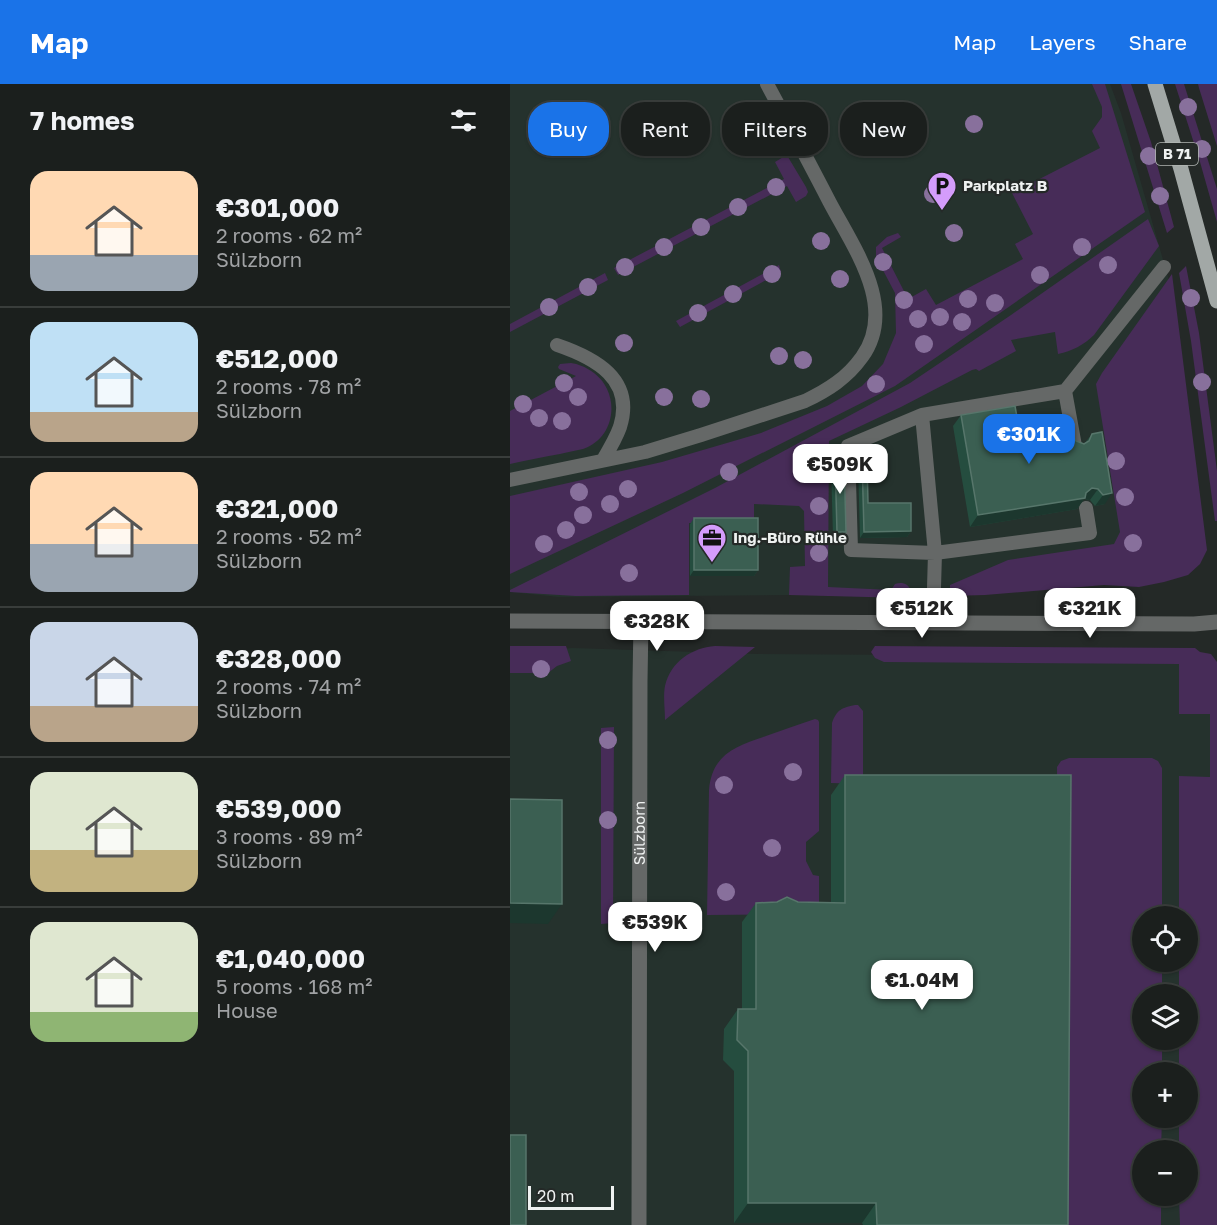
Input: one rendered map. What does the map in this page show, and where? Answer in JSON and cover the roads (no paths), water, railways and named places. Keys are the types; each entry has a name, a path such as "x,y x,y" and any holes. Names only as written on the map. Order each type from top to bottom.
{"main road":[{"name":"B 71","path":"1155,84 1181,168 1217,301"}],"street":[{"path":"510,621 1194,624 1217,622"},
{"name":"Sülzborn","path":"639,1225 641,622"}],"lane":[{"path":"510,480 645,452 805,401 836,384 849,373 867,349 874,336 876,321 876,308 869,279 767,84"},
{"path":"1086,508 1090,533 935,553 851,550 848,446 922,415 1065,391 1164,267"},
{"path":"557,345 594,361 607,370 621,395 623,411 620,428 603,460"},
{"path":"1065,391 1075,446"},
{"path":"922,415 935,553 933,622"}],"place":[{"name":"Parkplatz B","path":"942,212"},
{"name":"Ing.-Büro Rühle","path":"712,564"}]}
